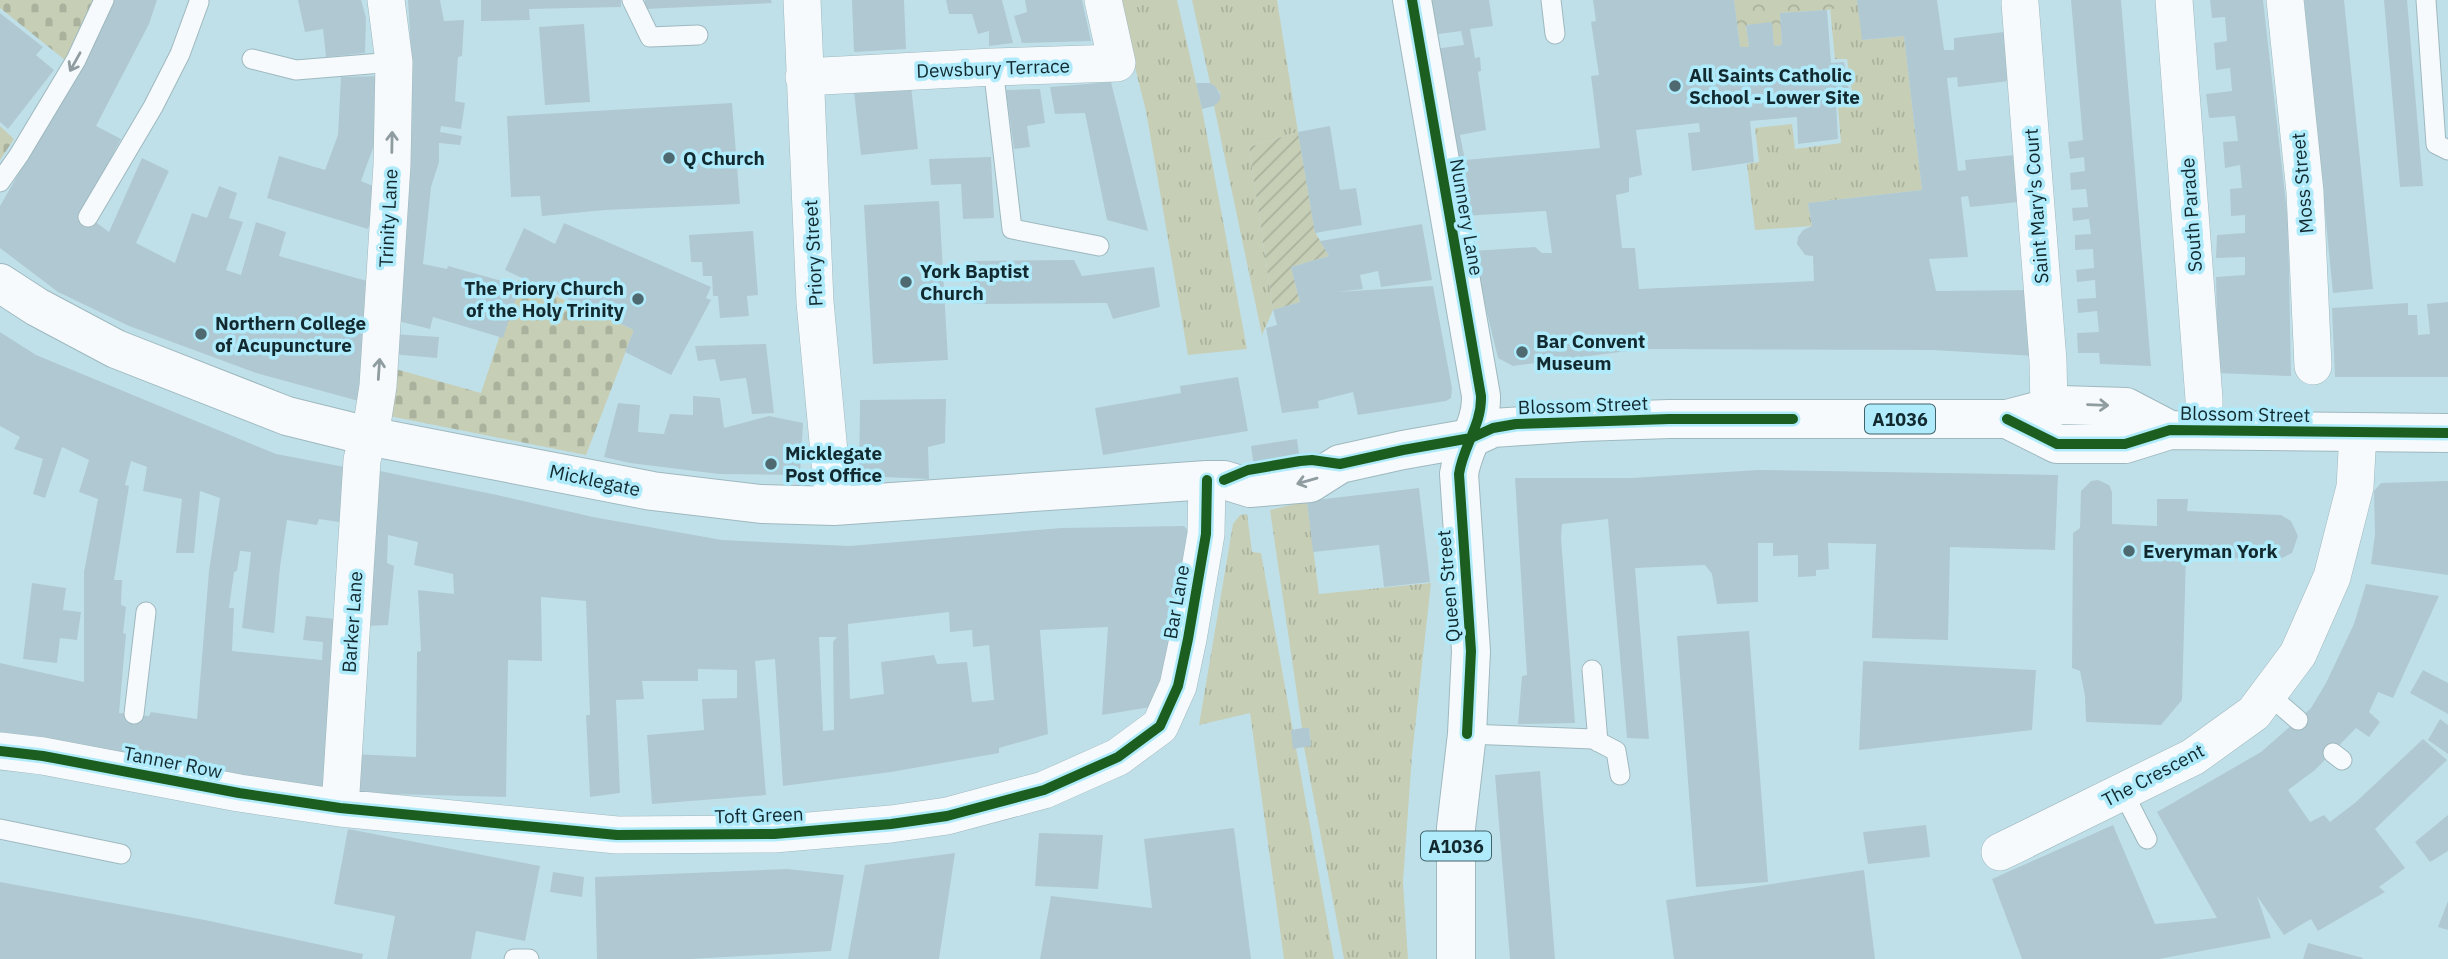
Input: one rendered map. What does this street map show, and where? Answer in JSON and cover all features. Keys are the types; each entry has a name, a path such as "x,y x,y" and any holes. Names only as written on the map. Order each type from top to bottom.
{"main road":[{"name":"Nunnery Lane","path":"1412,0 1481,396 1479,420 1471,438"},
{"name":"Micklegate","path":"0,284 43,296 116,349 287,416 369,436 652,491 761,504 834,506 1215,480 1250,488 1271,486"},
{"name":"Blossom Street","path":"1271,486 1310,483 1340,464 1471,438 1504,426 1669,419 2007,419 2061,405 2126,407 2187,430"},
{"name":"Blossom Street","path":"2007,419 2057,444 2125,444 2187,430 2448,433"},
{"name":"Queen Street","path":"1456,959 1456,828 1467,734 1471,651 1459,474 1465,447 1471,438"}],"street":[{"name":"Trinity Lane","path":"369,436 378,386 392,165 394,62 386,0"},
{"name":"Priory Street","path":"802,0 816,302 834,506"},
{"name":"Dewsbury Terrace","path":"804,77 1117,63 1103,0"},
{"name":"South Parade","path":"2174,0 2204,399 2187,430"},
{"name":"Moss Street","path":"2285,0 2305,192 2313,366"},
{"name":"Saint Mary's Court","path":"2020,3 2048,361 2049,408"},
{"name":"The Crescent","path":"2000,852 2193,757 2253,713 2298,654 2333,577 2355,486 2358,433"},
{"name":"Barker Lane","path":"340,808 362,460 369,436"},
{"name":"Bar Lane","path":"1160,726 1178,686 1215,480"},
{"name":"Toft Green","path":"340,808 617,835 774,834 891,824 947,816 1044,790 1118,757 1160,726"},
{"name":"Tanner Row","path":"0,751 130,765 239,793 340,808"}],"lane":[{"path":"0,181 19,155 76,60 104,0"},
{"path":"632,0 650,37 698,35"},
{"path":"1551,0 1555,34"},
{"path":"2426,0 2436,144 2448,150"},
{"path":"88,217 180,54 199,2"},
{"path":"252,59 296,70 394,62"},
{"path":"993,67 1012,229 1099,246"},
{"path":"134,714 146,612"},
{"path":"1592,670 1598,742"},
{"path":"2268,694 2298,720"},
{"path":"1467,734 1593,739 1616,751 1620,775"},
{"path":"2123,792 2147,839"},
{"path":"0,829 121,854"},
{"path":"514,959 529,959"}],"green space":[{"path":"0,0 98,0 65,60 0,8"},
{"path":"1118,0 1177,0 1202,109 1247,349 1188,355 1146,111"},
{"path":"1192,0 1277,0 1298,132 1249,147 1273,310 1262,335 1214,106 1221,96 1210,83"},
{"path":"1734,0 1857,0 1858,4 1827,10 1780,13 1782,45 1774,46 1771,23 1746,25 1749,47 1740,47"},
{"path":"1858,4 1863,40 1904,36 1922,190 1808,203 1812,226 1755,230 1747,164 1759,162 1755,128 1792,124 1795,149 1841,143 1838,107 1854,104 1847,59 1835,59 1830,8"},
{"path":"0,126 14,139 0,160"},
{"path":"1298,132 1315,232 1329,256 1291,267 1300,302 1273,310 1249,147"},
{"path":"518,280 634,330 586,455 389,416 392,368 481,393"},
{"path":"1307,501 1319,594 1431,583 1412,755 1403,882 1408,959 1344,959 1304,747 1311,745 1309,728 1302,728 1270,510"},
{"path":"1247,514 1252,552 1261,553 1334,959 1284,959 1250,713 1199,725 1233,524 1240,515"}],"building":[{"path":"112,0 157,0 149,24 96,126 121,139 82,212 109,232 142,158 169,171 136,243 175,263 192,213 207,218 219,186 237,193 229,218 243,222 226,270 241,275 256,222 286,232 279,256 374,283 366,403 256,373 129,326 58,292 0,248 0,206 101,31"},
{"path":"298,0 361,0 366,18 365,53 326,57 323,29 305,32"},
{"path":"408,0 440,0 444,21 464,20 455,101 465,103 461,129 441,126 440,132 462,136 460,145 439,143 439,162 431,187 423,264 447,269 448,266 520,286 503,338 433,317 430,329 398,321 411,51"},
{"path":"481,0 621,0 621,7 529,9 530,20 481,21"},
{"path":"645,0 771,0 772,3 645,9"},
{"path":"852,0 904,0 906,49 854,52"},
{"path":"946,0 1002,0 1013,43 989,46 989,31 978,34 972,14 949,14"},
{"path":"1025,0 1082,0 1091,41 1022,43 1014,16 1027,12"},
{"path":"1427,0 1489,0 1493,26 1470,29 1475,58 1480,57 1481,71 1478,72 1486,130 1460,135 1465,160 1600,148 1591,76 1599,75 1591,22 1596,21 1593,0 1734,0 1740,47 1749,47 1746,25 1772,22 1774,46 1782,45 1780,13 1827,10 1831,63 1844,62 1851,101 1836,103 1838,139 1798,144 1797,117 1750,121 1754,162 1692,171 1688,133 1700,132 1699,123 1636,130 1642,175 1629,178 1629,192 1616,195 1622,248 1635,248 1639,289 1814,281 1813,256 1805,255 1797,244 1803,230 1812,226 1808,203 1922,190 1904,36 1862,40 1857,0 1937,0 1944,50 1954,50 1954,38 2004,32 2009,81 1958,87 1957,77 1947,78 1958,171 1966,170 1965,160 2015,155 2019,202 1970,207 1968,196 1961,197 1968,257 1929,259 1936,291 2031,290 2034,356 1933,350 1643,349 1513,366 1498,358 1472,251 1535,247 1542,253 1552,253 1546,211 1463,216 1434,49 1464,45 1461,31 1432,35"},
{"path":"2071,0 2121,0 2151,366 2100,364 2099,353 2078,353 2077,333 2099,332 2097,311 2078,313 2077,299 2096,298 2095,280 2077,282 2076,270 2094,268 2093,249 2075,250 2075,235 2091,234 2089,219 2073,221 2072,208 2088,207 2086,189 2071,190 2070,173 2085,171 2084,157 2070,159 2068,142 2083,140"},
{"path":"2210,0 2263,0 2288,221 2291,376 2218,373 2216,277 2245,275 2245,257 2216,258 2217,235 2245,233 2245,215 2231,216 2230,189 2242,188 2240,165 2225,168 2223,142 2238,141 2235,116 2209,118 2206,94 2232,91 2230,68 2216,70 2214,43 2227,41 2225,17 2212,18"},
{"path":"2304,0 2344,0 2373,289 2333,293"},
{"path":"2384,0 2407,0 2423,186 2400,187"},
{"path":"0,13 43,47 36,55 54,70 8,129 0,122"},
{"path":"584,24 590,102 545,105 539,27"},
{"path":"381,76 377,137 361,181 380,189 368,229 267,198 279,156 325,170 338,135 341,77"},
{"path":"1111,82 1148,231 1107,220 1085,113 1055,114 1050,87"},
{"path":"1196,83 1210,83 1215,86 1221,96 1214,106 1202,109"},
{"path":"911,86 918,149 861,155 854,92"},
{"path":"1040,89 1045,123 1027,126 1030,147 1014,149 1006,90"},
{"name":"Q Church","path":"732,103 740,204 605,210 542,216 540,196 511,197 507,116"},
{"path":"1330,126 1340,190 1356,188 1362,225 1315,233 1298,132"},
{"path":"991,157 994,218 963,219 961,184 931,185 929,159"},
{"name":"York Baptist Church","path":"939,201 948,360 873,364 864,205"},
{"name":"The Priory Church of the Holy Trinity","path":"564,223 711,287 706,298 711,300 671,375 625,352 634,330 505,270 524,228 555,244"},
{"path":"1422,224 1432,280 1381,287 1378,271 1360,275 1363,289 1336,292 1433,286 1452,388 1451,398 1358,415 1353,392 1318,401 1319,408 1282,413 1266,328 1277,325 1273,310 1300,302 1291,267 1329,256 1320,241"},
{"path":"753,231 758,295 747,296 749,316 720,318 718,296 713,296 712,276 703,276 702,262 691,262 689,235"},
{"path":"1074,260 1082,276 1154,267 1160,307 1113,319 1107,303 973,304 968,261"},
{"path":"2448,302 2448,377 2335,377 2332,308 2408,303 2408,315 2417,315 2418,335 2430,334 2427,304"},
{"path":"0,332 36,355 276,454 355,469 351,524 319,519 317,525 287,520 274,633 242,628 251,552 240,551 229,608 234,608 232,651 322,660 323,642 303,640 306,616 346,620 333,790 0,737 0,663 84,682 84,572 98,499 79,492 89,460 62,447 45,498 33,494 43,459 14,449 20,437 0,426","holes":["131,461 147,467 143,491 182,499 176,553 194,553 200,491 220,498 209,571 197,719 151,712 149,716 119,713 126,607 121,605 122,580 114,580 129,486 125,485"]},
{"path":"391,334 439,337 437,358 390,354"},
{"path":"766,344 774,413 752,414 746,378 720,381 715,359 698,361 695,346"},
{"path":"1238,377 1248,431 1103,455 1095,408 1181,393 1180,386"},
{"path":"693,396 720,398 724,428 769,416 803,423 800,475 719,474 630,463 604,457 618,403 640,405 638,432 664,434 670,414 693,415"},
{"path":"946,399 945,443 928,447 929,479 859,476 860,400"},
{"path":"1297,439 1302,475 1256,482 1251,446"},
{"path":"370,469 593,517 722,540 850,546 1061,528 1184,526 1192,534 1163,705 1102,715 1108,627 1040,630 1048,734 999,748 999,753 891,772 783,786 775,659 755,661 766,795 652,804 647,735 704,730 702,699 737,698 737,670 698,669 698,681 642,681 644,699 616,700 620,793 590,797 586,715 590,715 586,601 541,597 542,661 508,660 506,797 352,793 353,754 416,757 417,652 421,651 418,590 454,594 453,574 414,565 418,542 388,535 387,563 394,566 388,625 367,626","holes":["949,612 950,632 972,630 973,647 989,645 994,700 972,702 967,662 937,664 934,655 881,662 884,694 850,699 848,624","819,637 837,637 833,642 834,730 823,731"]},
{"path":"1758,470 2058,475 2055,550 1950,547 1948,640 1872,638 1876,544 1828,543 1829,569 1816,570 1816,576 1798,577 1798,555 1773,556 1773,543 1758,543 1758,602 1717,604 1712,574 1705,565 1635,568 1649,739 1627,738 1608,519 1562,524 1575,723 1518,724 1522,676 1527,675 1515,478 1631,478"},
{"path":"2098,480 2109,485 2112,492 2112,524 2157,526 2157,499 2188,499 2187,511 2281,515 2291,521 2298,536 2292,553 2278,560 2186,556 2182,700 2161,725 2086,722 2080,671 2072,668 2073,533 2080,528 2081,491 2091,481"},
{"path":"2448,481 2448,575 2371,564 2375,534 2374,491 2381,483"},
{"path":"1419,488 1430,582 1384,587 1379,545 1313,552 1307,501"},
{"path":"32,583 66,588 63,610 81,612 77,640 60,638 57,663 23,659"},
{"path":"2366,584 2439,596 2393,698 2378,692 2369,712 2380,722 2369,737 2356,728 2315,770 2288,790 2310,822 2324,815 2330,822 2356,802 2423,739 2447,760 2375,829 2405,868 2379,887 2385,892 2318,931 2311,919 2284,935 2257,896 2271,938 2159,959 2022,959 1992,879 2113,825 2155,924 2217,918 2157,812 2261,752 2311,708 2354,624"},
{"path":"1749,631 1768,882 1696,887 1677,636"},
{"path":"1863,661 2036,670 2032,730 1859,750"},
{"path":"2423,670 2448,683 2448,714 2410,693"},
{"path":"2440,719 2448,725 2448,754 2428,740"},
{"path":"1309,728 1311,746 1293,749 1291,730"},
{"path":"1540,771 1555,959 1510,959 1495,775"},
{"path":"2448,815 2448,851 2430,862 2415,842"},
{"path":"1926,825 1930,857 1868,864 1863,832"},
{"path":"1234,828 1251,959 1040,959 1051,896 1152,908 1144,839"},
{"path":"348,829 540,866 525,941 476,931 471,959 387,959 395,916 334,904"},
{"path":"1039,833 1103,835 1098,889 1035,886"},
{"path":"955,853 939,959 848,959 865,865"},
{"path":"787,869 844,875 831,951 691,959 597,959 595,877"},
{"path":"1864,870 1875,959 1674,959 1666,900"},
{"path":"553,872 584,877 582,897 550,892"},
{"path":"0,882 205,920 363,954 362,959 0,959"},
{"path":"2448,901 2448,930 2438,927"},
{"path":"2308,943 2363,958 2303,959"}],"cycle path":[{"path":"1412,0 1481,396 1479,416 1459,474 1471,651 1467,734"},
{"path":"1224,480 1248,470 1300,461 1340,464 1471,438 1493,428 1516,424 1669,419 1793,419"},
{"path":"2007,419 2057,444 2125,444 2170,430 2448,433"},
{"path":"0,751 43,756 239,793 340,808 617,835 774,834 891,824 947,816 1044,790 1118,757 1160,726 1178,686 1188,639 1206,534 1207,480"}],"place":[{"name":"All Saints Catholic School - Lower Site","path":"1675,86"},
{"name":"Q Church","path":"669,158"},
{"name":"York Baptist Church","path":"906,282"},
{"name":"The Priory Church of the Holy Trinity","path":"638,299"},
{"name":"Northern College of Acupuncture","path":"201,334"},
{"name":"Bar Convent Museum","path":"1522,352"},
{"name":"Micklegate Post Office","path":"771,464"},
{"name":"Everyman York","path":"2129,551"}]}
